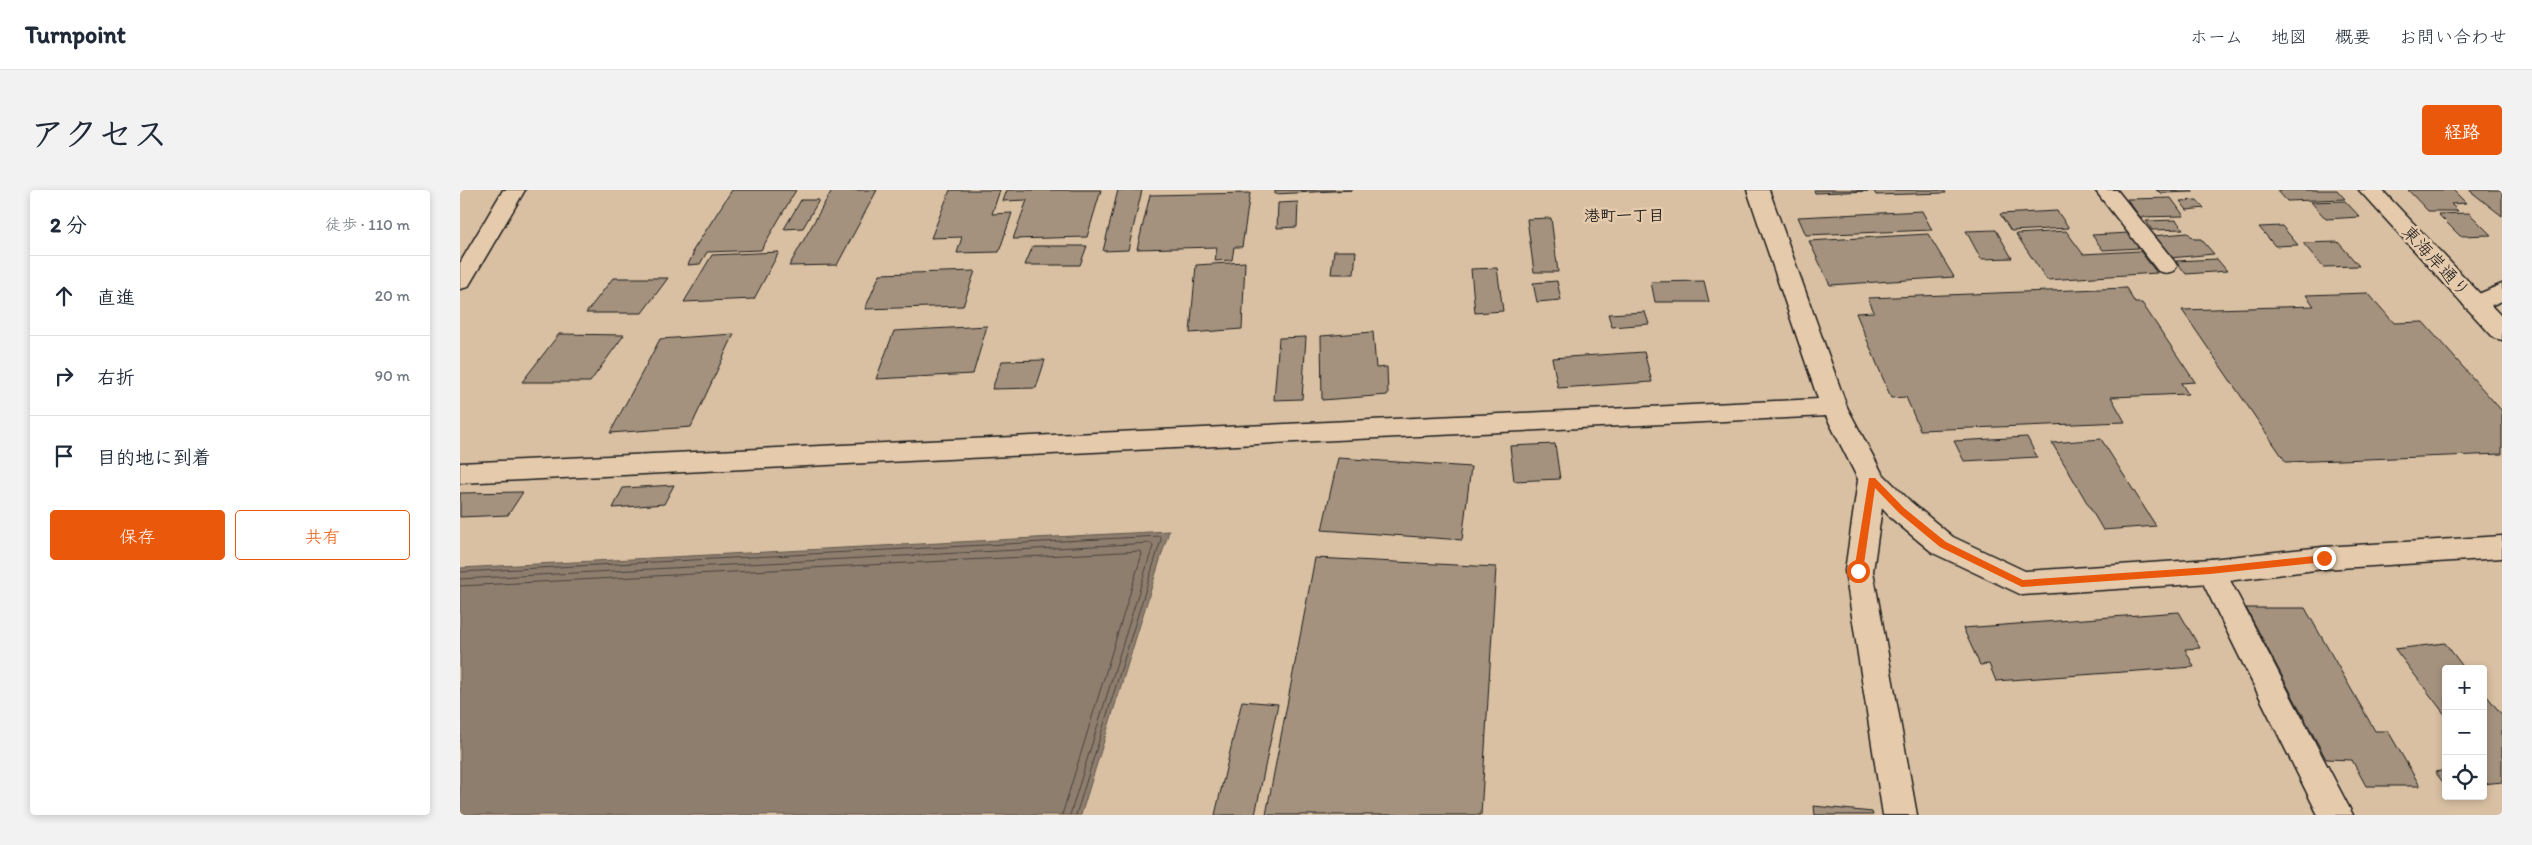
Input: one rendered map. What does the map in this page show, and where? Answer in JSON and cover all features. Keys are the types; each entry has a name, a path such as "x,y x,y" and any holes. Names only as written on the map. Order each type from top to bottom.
{"street":[{"path":"463,273 514,190"},
{"path":"1758,190 1834,407 1872,480 1902,510 1943,545 2022,583 2210,571 2324,558 2502,547"},
{"path":"2106,190 2166,266"},
{"name":"東海岸通り","path":"2370,190 2502,332"},
{"path":"2476,304 2502,292"},
{"path":"460,473 1834,407"},
{"path":"1872,480 1858,571 1900,815"},
{"path":"2210,571 2336,815"}],"water":[{"path":"1169,531 1081,815 460,815 460,568"}],"building":[{"path":"732,190 796,190 761,250 707,252 700,264 688,265 694,252 692,252"},
{"path":"832,190 877,190 837,265 789,266"},
{"path":"950,190 1000,190 992,214 1012,213 999,252 957,253 962,237 931,238"},
{"path":"1007,190 1101,190 1087,237 1013,239 1027,200 1003,201"},
{"path":"1118,190 1142,190 1128,250 1103,251"},
{"path":"1275,190 1353,190 1275,194"},
{"path":"1814,190 1944,190 1946,193 1876,195 1874,191 1815,193"},
{"path":"2156,190 2192,190 2194,192 2161,193"},
{"path":"2277,190 2337,190 2345,199 2287,201"},
{"path":"2408,190 2453,190 2466,203 2451,204 2458,211 2428,211"},
{"path":"2469,190 2502,190 2502,216"},
{"path":"1250,193 1242,247 1234,247 1232,260 1215,261 1217,247 1137,249 1150,195"},
{"path":"2171,198 2184,216 2140,217 2127,199"},
{"path":"801,200 819,200 803,228 784,229"},
{"path":"2197,200 2204,208 2187,210 2180,201"},
{"path":"2345,201 2360,217 2326,219 2311,202"},
{"path":"1298,202 1297,227 1277,228 1278,203"},
{"path":"1922,211 1932,230 1806,235 1798,217"},
{"path":"2057,211 2069,228 2011,231 2000,214"},
{"path":"2469,213 2491,235 2460,236 2438,214"},
{"path":"1551,218 1558,272 1534,272 1527,219"},
{"path":"2176,220 2183,229 2152,230 2146,221"},
{"path":"2282,226 2298,245 2275,246 2259,227"},
{"path":"1996,230 2012,258 1981,259 1966,231"},
{"path":"2066,231 2083,254 2140,251 2157,273 2047,280 2016,234"},
{"path":"2129,233 2140,248 2103,250 2092,235"},
{"path":"2188,233 2194,239 2201,239 2214,254 2170,258 2152,236"},
{"path":"1928,234 1954,277 1830,285 1809,241"},
{"path":"2338,242 2359,266 2323,267 2303,243"},
{"path":"1033,246 1087,246 1080,265 1025,265"},
{"path":"1334,251 1356,251 1354,274 1331,274"},
{"path":"779,252 754,299 684,302 712,255"},
{"path":"2217,259 2227,271 2186,274 2176,261"},
{"path":"1245,262 1242,329 1190,333 1196,265"},
{"path":"1497,268 1503,311 1475,313 1471,269"},
{"path":"975,271 963,306 865,309 880,274"},
{"path":"613,278 668,278 642,313 586,313"},
{"path":"1557,281 1561,300 1537,302 1533,283"},
{"path":"1704,281 1709,302 1655,302 1651,282"},
{"path":"2126,288 2135,303 2142,303 2195,382 2181,383 2188,394 2111,397 2125,422 1920,430 1906,397 1891,398 1856,313 1874,312 1868,298"},
{"path":"2368,293 2394,323 2423,322 2502,411 2502,454 2286,462 2182,310 2314,306 2306,295"},
{"path":"1645,312 1649,324 1612,327 1608,314"},
{"path":"987,326 973,374 876,379 894,331"},
{"path":"1373,332 1376,368 1387,367 1388,395 1322,400 1321,336"},
{"path":"559,334 624,335 590,382 522,382"},
{"path":"734,334 691,427 610,433 660,339"},
{"path":"1306,337 1302,399 1274,400 1279,338"},
{"path":"1644,352 1652,382 1558,388 1552,358"},
{"path":"1045,360 1036,388 992,389 1002,361"},
{"path":"2027,437 2037,457 1964,461 1954,441"},
{"path":"2101,439 2156,526 2103,530 2052,443"},
{"path":"1555,444 1560,479 1514,481 1510,446"},
{"path":"1338,458 1471,467 1462,540 1322,530"},
{"path":"674,485 664,504 613,508 623,488"},
{"path":"523,492 508,515 460,517 460,493"},
{"path":"1315,558 1496,567 1481,815 1266,815"},
{"path":"2246,608 2305,608 2375,731 2388,731 2420,786 2366,786 2352,760 2326,759"},
{"path":"2179,612 2200,648 2185,649 2194,667 1996,681 1989,664 1980,665 1963,628"},
{"path":"2445,643 2462,665 2442,665 2442,711 2395,649"},
{"path":"2487,696 2502,715 2502,782 2487,784"},
{"path":"1242,701 1278,704 1255,815 1215,815"},
{"path":"2442,771 2442,781 2435,772"},
{"path":"1814,806 1872,812 1873,815 1815,815"}],"district":[{"name":"港町一丁目","path":"1624,215"}],"route":[{"path":"1858,571 1872,480 1902,510 1943,545 2022,583 2210,571 2324,558"}]}
